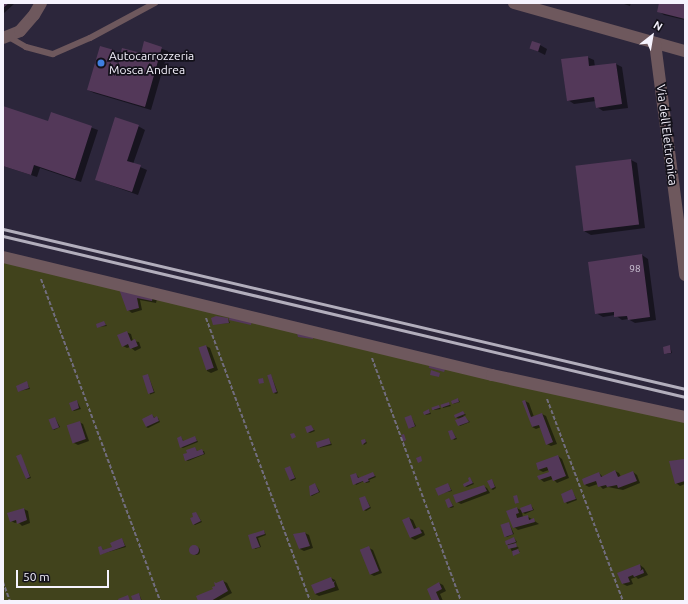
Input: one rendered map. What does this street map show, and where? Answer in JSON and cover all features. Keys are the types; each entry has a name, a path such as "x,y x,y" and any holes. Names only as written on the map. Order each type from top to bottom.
{"street":[{"path":"5,37 20,31 27,24 41,3"},
{"path":"514,3 685,51"},
{"name":"Via dell'Elettronica","path":"655,43 685,275"},
{"path":"3,257 542,386 685,418"}],"lane":[{"path":"5,37 26,47 53,54 90,38 155,3"}],"path":[{"path":"36,265 160,601"},
{"path":"201,304 310,601"},
{"path":"366,344 461,601"},
{"path":"542,386 623,601"},
{"path":"3,582 10,601"}],"green space":[{"path":"3,262 685,421 685,601 3,601"}],"building":[{"path":"3,3 9,3 3,8"},
{"path":"659,3 685,3 685,19 657,12"},
{"path":"144,41 162,47 145,107 87,90 100,46 114,50 111,61 118,63 122,48 141,53"},
{"path":"532,41 541,44 538,51 530,49"},
{"path":"588,56 589,66 616,63 622,104 596,108 594,97 567,101 561,59"},
{"path":"3,106 48,121 51,112 92,126 75,179 34,165 31,175 3,166"},
{"path":"115,117 139,125 127,161 141,165 132,192 95,180"},
{"path":"631,159 639,225 583,231 575,166"},
{"path":"642,254 650,317 628,320 627,316 614,317 614,312 595,314 588,262"},
{"path":"119,289 153,296 152,301 137,298 139,308 127,311"},
{"path":"230,315 252,319 251,325 229,320"},
{"path":"216,316 228,318 229,323 213,325 211,318"},
{"path":"104,321 106,325 97,328 96,324"},
{"path":"296,330 314,334 313,339 298,337"},
{"path":"127,331 131,341 135,339 138,346 130,349 128,344 122,347 117,335"},
{"path":"206,345 214,368 206,370 198,348"},
{"path":"670,345 671,353 664,354 663,347"},
{"path":"430,363 445,367 444,372 429,368"},
{"path":"431,370 440,373 439,377 430,375"},
{"path":"148,374 154,392 148,394 142,376"},
{"path":"271,374 277,392 273,393 267,375"},
{"path":"263,378 264,383 259,384 258,379"},
{"path":"27,381 29,388 18,392 16,386"},
{"path":"458,398 459,402 452,404 451,401"},
{"path":"77,400 79,408 72,411 69,403"},
{"path":"525,400 531,417 542,413 553,442 546,445 539,425 532,427 522,401"},
{"path":"449,402 450,405 441,408 440,405"},
{"path":"439,405 440,408 432,410 431,407"},
{"path":"429,409 430,413 424,415 423,412"},
{"path":"463,411 465,414 455,418 454,415"},
{"path":"152,414 154,418 157,416 159,421 146,427 142,419"},
{"path":"411,415 415,426 409,429 404,417"},
{"path":"465,416 469,422 458,426 455,420"},
{"path":"55,417 59,427 53,430 49,420"},
{"path":"80,421 86,439 73,443 67,425"},
{"path":"311,425 314,430 307,433 305,427"},
{"path":"452,430 456,438 451,440 448,431"},
{"path":"294,433 296,437 292,439 290,434"},
{"path":"404,434 406,440 403,442 401,435"},
{"path":"181,436 183,441 195,436 197,441 180,448 177,438"},
{"path":"329,438 331,444 318,448 316,442"},
{"path":"365,439 366,442 362,445 361,440"},
{"path":"195,447 197,451 202,449 204,454 185,461 183,454 187,453 186,450"},
{"path":"21,454 30,477 26,479 16,456"},
{"path":"558,455 566,476 553,481 551,476 539,480 537,476 549,472 547,467 538,470 536,463"},
{"path":"421,456 422,461 418,463 416,458"},
{"path":"684,459 685,481 675,484 669,461"},
{"path":"290,466 295,478 290,480 284,468"},
{"path":"615,470 618,477 633,471 637,481 618,488 617,485 598,487 596,481 584,485 582,479 599,472 601,477"},
{"path":"373,472 375,476 368,479 369,481 364,483 363,481 353,485 350,475 356,473 358,478"},
{"path":"470,477 473,483 464,487 463,484 469,481 468,478"},
{"path":"492,479 495,487 491,489 487,481"},
{"path":"315,483 319,492 310,496 309,486"},
{"path":"448,483 451,490 438,496 435,488"},
{"path":"484,485 487,491 456,503 453,495"},
{"path":"572,489 576,499 564,503 561,494"},
{"path":"517,495 519,503 515,504 513,496"},
{"path":"365,496 370,507 363,511 359,498"},
{"path":"449,498 453,506 448,508 445,500"},
{"path":"531,504 533,510 522,513 520,508"},
{"path":"517,507 519,513 516,514 517,518 528,515 529,520 534,518 535,522 513,528 506,511"},
{"path":"24,508 27,520 17,524 16,520 10,522 7,513"},
{"path":"196,512 201,521 193,525 190,518 193,517 192,513"},
{"path":"409,517 414,529 419,527 422,533 410,538 402,520"},
{"path":"509,522 513,534 504,537 500,525"},
{"path":"264,530 265,534 256,537 260,547 252,549 248,535"},
{"path":"305,532 310,546 299,549 293,534"},
{"path":"514,537 516,542 506,545 505,541"},
{"path":"122,538 125,546 100,555 98,547 101,546 103,550 112,547 110,543"},
{"path":"516,543 517,547 508,549 507,545"},
{"path":"192,545 196,545 198,546 198,554 192,555 189,552 189,548"},
{"path":"369,546 379,571 370,575 360,550"},
{"path":"518,549 520,553 513,556 512,551"},
{"path":"640,564 640,571 643,569 644,573 634,577 633,575 628,577 630,582 622,584 617,573"},
{"path":"331,577 333,582 335,581 335,587 315,594 311,585"},
{"path":"223,580 228,591 211,601 198,601 196,596 213,589 212,587 215,586 214,582 216,583"},
{"path":"439,582 442,589 436,592 440,601 432,601 427,589"},
{"path":"139,593 141,600 133,601 131,596"},
{"path":"128,595 130,601 119,601 118,599"}],"railway":[{"path":"3,229 685,389"},
{"path":"3,236 685,397"}],"place":[{"name":"Autocarrozzeria Mosca Andrea","path":"101,63"}]}
